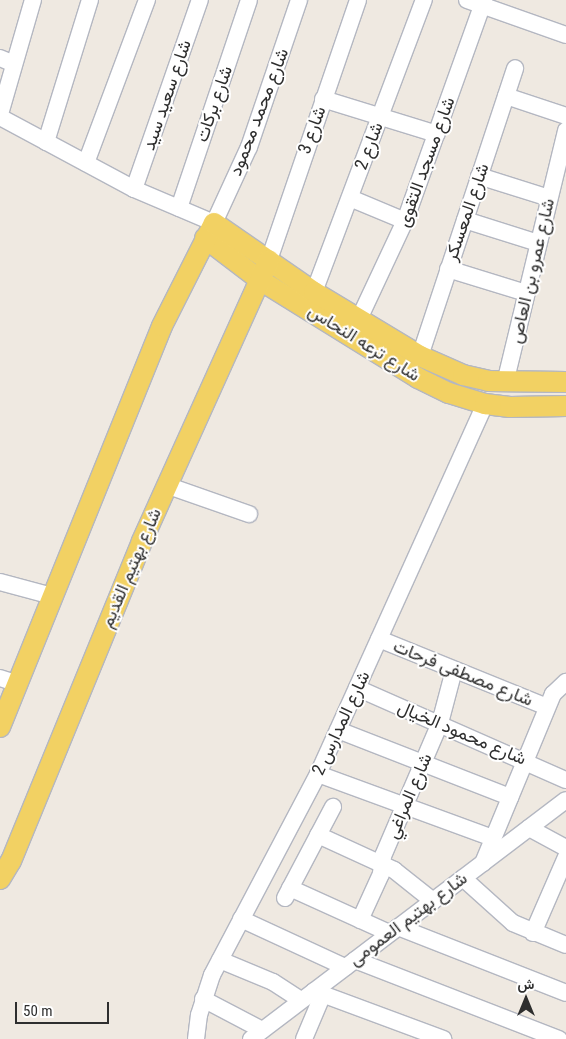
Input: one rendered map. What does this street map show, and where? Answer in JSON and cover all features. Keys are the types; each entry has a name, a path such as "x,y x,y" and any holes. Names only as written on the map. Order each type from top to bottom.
{"main road":[{"name":"شارع ترعه النحاس","path":"209,230 269,260 314,292 420,356 463,375 505,383 542,383 565,379"},
{"name":"شارع ترعه النحاس","path":"209,230 260,280 418,378 449,393 485,404 542,408 566,406"},
{"path":"0,727 9,681 52,596 162,326 209,230"},
{"name":"شارع بهتيم القديم","path":"0,879 11,861 166,486 269,260"},
{"path":"542,383 542,408"}],"street":[{"path":"0,116 7,61 33,0"},
{"path":"46,142 90,0"},
{"path":"86,163 147,0"},
{"name":"شارع سعيد سيد","path":"134,189 200,0"},
{"name":"شارع بركات","path":"185,212 249,0"},
{"name":"شارع محمد محمود","path":"209,230 249,147 299,0"},
{"name":"شارع 3","path":"269,260 358,0"},
{"name":"شارع 2","path":"314,292 424,0"},
{"path":"478,2 566,35"},
{"name":"شارع مسجد التقوى","path":"360,319 406,221 437,134 478,2"},
{"name":"شارع المعسكر","path":"420,356 515,68"},
{"path":"506,96 566,116"},
{"path":"324,98 437,134"},
{"name":"شارع ترعه النحاس","path":"0,116 134,189 185,212 209,230"},
{"name":"شارع عمرو بن العاص","path":"505,383 566,130"},
{"path":"480,176 549,198"},
{"path":"350,198 406,221"},
{"path":"464,220 538,243"},
{"path":"448,269 526,293"},
{"name":"شارع المدارس 2","path":"196,1039 204,998 220,960 318,774 485,404"},
{"path":"166,486 249,514"},
{"path":"0,582 52,596"},
{"name":"شارع مصطفى فرحات","path":"379,639 547,707"},
{"name":"شارع المراغي","path":"360,920 381,874 382,864 404,806 440,723 454,670"},
{"path":"484,863 492,838 547,707 553,694 566,682"},
{"name":"شارع محمود الخيال","path":"357,688 526,760 566,780"},
{"path":"338,730 510,797"},
{"path":"318,774 492,838"},
{"name":"شارع بهتيم العمومى","path":"256,1035 313,995 394,930 566,800"},
{"path":"333,807 287,893 566,993"},
{"path":"529,828 566,848"},
{"path":"318,835 382,864 415,884 432,901"},
{"path":"533,934 560,895 566,857"},
{"path":"463,878 514,923 533,934 566,945"},
{"path":"241,920 350,964 559,1039"},
{"path":"220,960 273,982 443,1039"},
{"path":"309,1038 313,995"},
{"path":"204,998 256,1035"}]}
